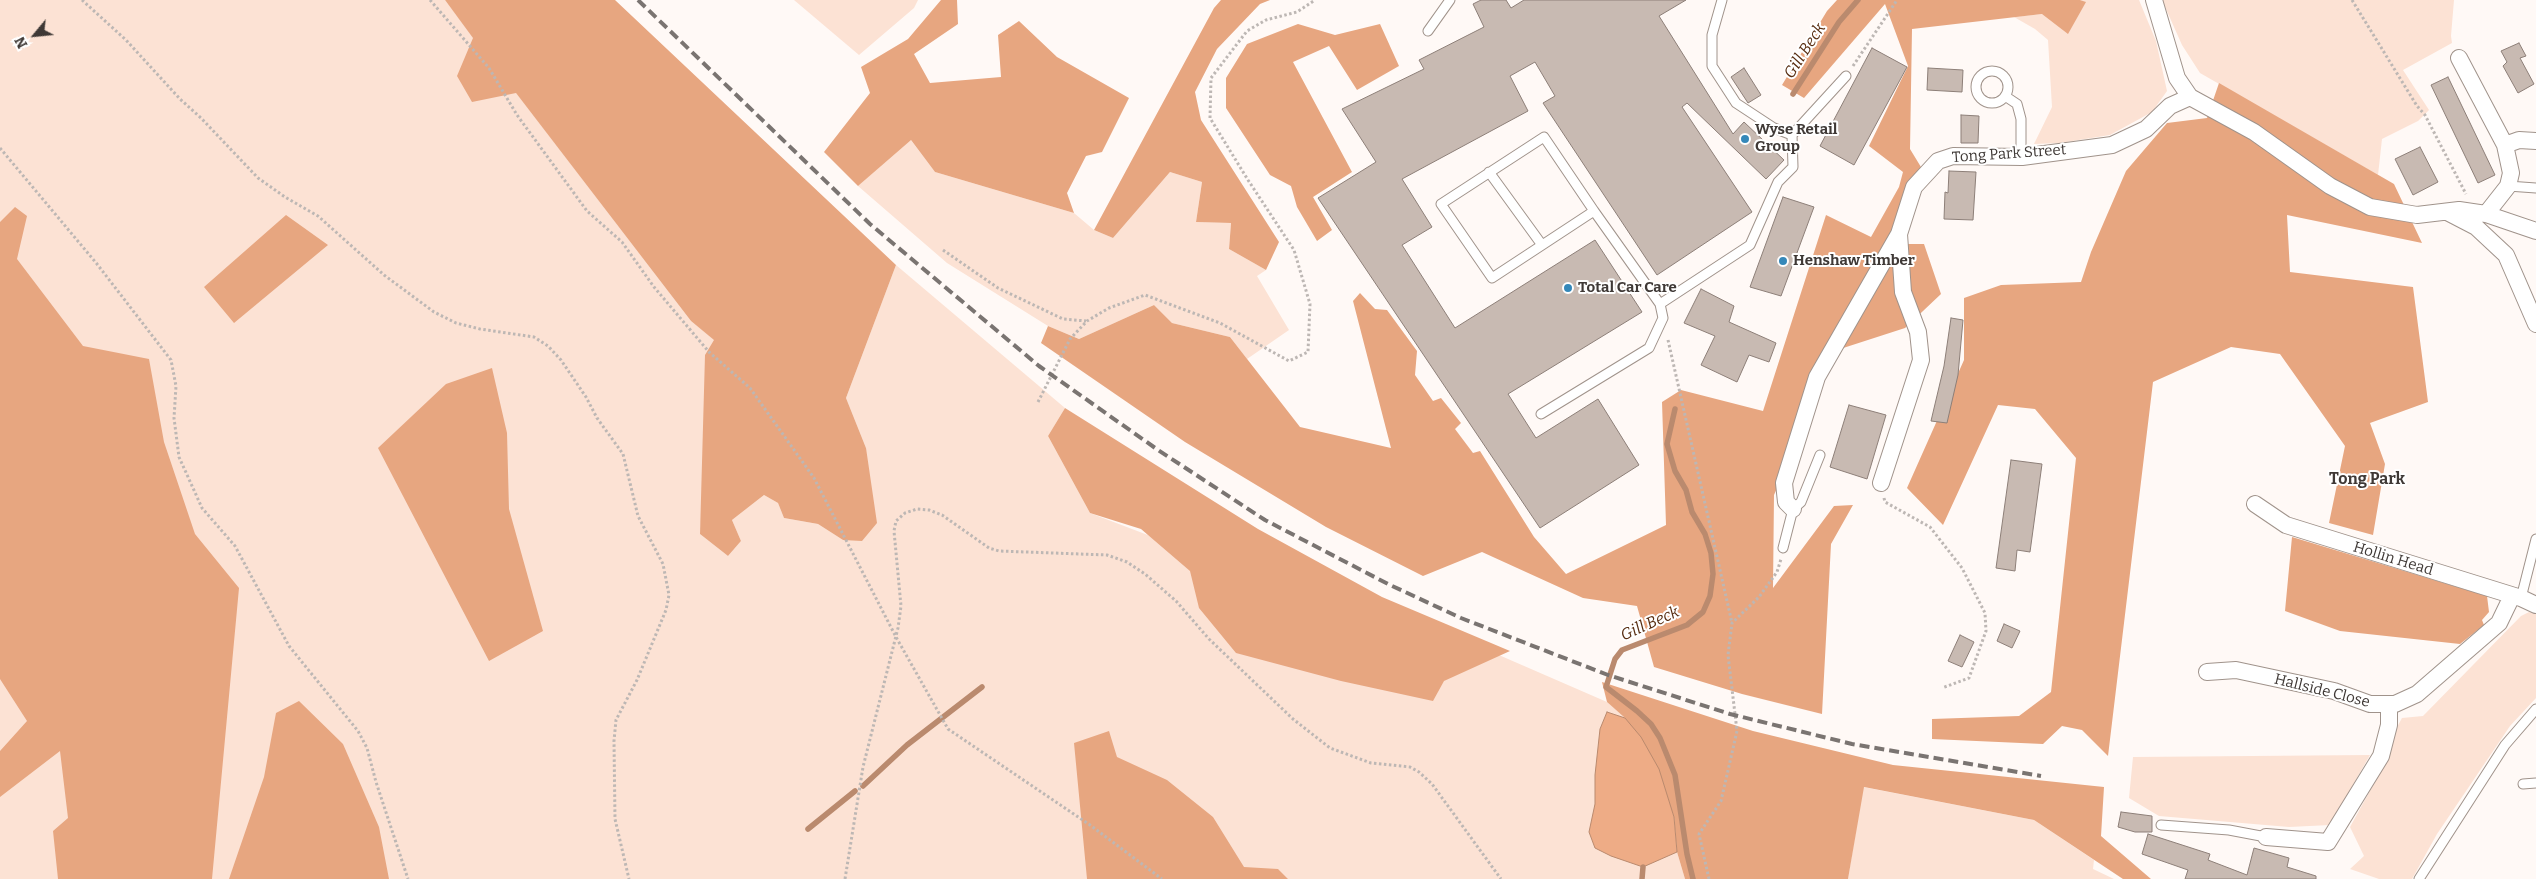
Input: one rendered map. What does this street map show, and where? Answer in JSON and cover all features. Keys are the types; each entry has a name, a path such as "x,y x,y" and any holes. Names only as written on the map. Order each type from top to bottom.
{"street":[{"path":"2154,0 2178,78 2190,97 2254,132 2330,186 2370,207 2417,215 2444,212 2480,212 2536,231"},
{"path":"2459,58 2505,145 2512,173 2508,186 2480,212"},
{"path":"2170,106 2178,78"},
{"path":"2170,106 2190,97"},
{"name":"Tong Park Street","path":"1881,483 1921,360 1918,332 1903,292 1899,234 1914,187 1938,161 1953,156 2021,156 2112,145 2146,129 2170,106"},
{"path":"2505,145 2519,140 2536,141"},
{"path":"2444,212 2476,227 2506,255 2536,324"},
{"path":"1793,509 1786,502 1784,483 1816,377 1899,234"},
{"name":"Hollin Head","path":"2255,504 2286,525 2516,597 2536,605"},
{"name":"Hallside Close","path":"2208,672 2236,670 2334,691 2370,704 2395,704 2417,694 2500,623 2516,597"},
{"path":"2266,837 2328,842 2381,756 2389,725 2388,704"}],"lane":[{"path":"1428,31 1450,0"},
{"path":"1722,0 1712,35 1712,66 1736,103 1774,128 1792,135"},
{"path":"1660,304 1750,245 1778,182 1793,167 1792,135 1846,76"},
{"path":"2005,96 2016,104 2021,119 2021,156"},
{"path":"1541,414 1649,348 1662,318 1660,304 1544,137 1441,204 1492,278 1594,211"},
{"path":"1489,172 1542,245"},
{"path":"2508,186 2536,188"},
{"path":"1783,548 1793,509 1802,502 1820,455"},
{"path":"2516,597 2536,539"},
{"path":"2419,879 2505,745 2536,709"},
{"path":"2523,784 2536,783"},
{"path":"2162,825 2229,830 2266,837"}],"path":[{"path":"82,0 126,40 180,99 201,118 258,178 284,197 318,216 384,275 434,312 456,323 480,329 534,337 548,346 561,360 586,397 597,418 623,454 638,516 663,564 669,595 666,610 637,680 616,720 614,742 615,819 629,879"},
{"path":"430,0 489,68 517,115 587,212 622,242 654,287 709,352 750,388 814,478 896,637 948,729 1090,825 1162,879"},
{"path":"1038,402 1070,339 1087,321 1109,308 1145,295 1220,323 1289,361 1308,352 1310,304 1294,250 1210,118 1210,78 1247,31 1266,20 1297,12 1315,0"},
{"path":"1846,76 1897,0"},
{"path":"2352,0 2417,106 2425,115 2480,212"},
{"path":"0,148 97,264 171,360 176,386 174,418 179,457 202,508 235,546 289,646 358,730 367,748 376,782 408,879"},
{"path":"943,250 998,288 1063,319 1087,321"},
{"path":"1662,318 1732,623 1728,655 1737,731 1720,801 1699,834 1710,879"},
{"path":"1881,483 1885,502 1930,527 1962,568 1985,613 1986,630 1969,678 1942,688"},
{"path":"845,879 863,766 896,637 902,606 894,532 896,521 904,513 917,509 935,512 960,525 990,548 999,551 1107,555 1128,562 1176,601 1209,639 1293,719 1330,748 1371,763 1410,767 1419,772 1432,784 1501,879"},
{"path":"1732,623 1759,597 1777,572 1783,548"}],"shaded area":[{"path":"0,0 445,0 691,321 715,340 700,534 728,556 741,541 732,520 764,495 778,503 784,518 818,524 843,540 866,448 846,398 896,265 1065,408 1048,436 1090,513 1195,553 1416,619 1607,702 1625,718 1674,817 1677,852 1685,879 0,879"},
{"path":"445,0 615,0 896,265 846,398 866,448 877,523 862,541 843,540 818,524 784,518 778,503 764,495 732,520 741,541 728,556 700,534 705,355 714,340 691,321 516,93 472,102 457,76 473,38"},
{"path":"794,0 918,0 914,8 859,55"},
{"path":"941,0 957,0 958,24 914,54 930,83 1001,77 998,35 1019,21 1057,57 1129,98 1102,152 1086,156 1067,193 1074,213 935,172 911,140 858,186 824,152 870,93 861,67 908,39"},
{"path":"1221,0 1270,0 1260,4 1217,49 1195,92 1201,120 1279,242 1266,270 1229,249 1231,223 1196,222 1202,182 1170,172 1113,238 1094,230 1214,8"},
{"path":"1837,0 2080,0 2086,2 2068,34 2042,14 1912,29 1910,149 1924,172 1885,244 1924,244 1941,294 1905,328 1837,350 1774,495 1773,588 1834,506 1853,505 1831,544 1822,714 1742,694 1654,667 1637,606 1583,598 1482,552 1423,576 1326,527 1185,442 1041,343 1048,326 1079,339 1154,305 1172,323 1230,337 1300,427 1391,448 1353,301 1360,293 1375,309 1387,310 1417,351 1415,375 1433,401 1441,398 1461,423 1455,429 1473,453 1480,451 1534,537 1566,574 1666,525 1662,402 1681,390 1763,411 1826,215 1871,237 1899,187 1903,172 1869,146 1908,66 1885,4 1804,98 1782,85 1827,11"},
{"path":"2080,0 2139,0 2156,41 2167,91 2152,112 2110,135 2060,143 2034,144 2052,107 2048,40 2035,29 2014,17 2043,14 2085,2"},
{"path":"2162,0 2454,0 2452,43 2403,70 2429,110 2418,121 2382,139 2378,175 2200,73 2182,45"},
{"path":"1298,24 1335,35 1380,24 1399,66 1357,90 1329,46 1293,62 1352,172 1313,197 1332,230 1317,241 1297,207 1291,186 1270,175 1226,108 1226,78 1247,44"},
{"path":"2219,83 2394,184 2422,243 2287,215 2290,272 2413,287 2428,402 2370,423 2385,464 2373,535 2329,523 2345,446 2280,354 2231,347 2153,382 2108,756 2082,730 2062,726 2043,744 1932,739 1932,719 2019,716 2051,692 2076,458 2035,409 1998,405 1943,525 1907,488 1964,360 1964,298 2001,285 2081,282 2091,252 2126,171 2167,123 2207,118"},
{"path":"910,139 935,172 1074,213 1094,230 1113,238 1170,172 1202,182 1196,222 1231,223 1229,249 1266,270 1257,276 1289,330 1247,359 1230,337 1172,323 1154,305 1079,339 1048,326 947,263 858,186"},
{"path":"15,207 27,216 17,259 83,346 149,359 164,442 195,534 239,588 212,879 58,879 53,831 68,818 60,751 0,797 0,751 27,721 0,679 0,222"},
{"path":"286,215 328,245 234,323 204,287"},
{"path":"492,368 507,433 509,509 543,631 489,661 378,448 446,384"},
{"path":"1065,408 1258,529 1382,597 1510,651 1444,681 1433,701 1341,681 1236,653 1199,608 1190,571 1141,529 1090,513 1048,436"},
{"path":"2292,537 2487,596 2489,612 2482,620 2484,625 2460,644 2340,631 2285,611"},
{"path":"2529,612 2536,614 2536,698 2510,726 2437,834 2412,879 2379,879 2350,869 2364,856 2350,827 2387,760 2396,729 2402,718 2423,716 2521,616"},
{"path":"1602,682 1753,731 1893,765 2104,787 2101,836 2151,879 2123,879 2034,820 1864,787 1848,879 1685,879 1677,852 1674,817 1625,718 1607,702"},
{"path":"299,701 343,744 379,827 389,879 229,879 264,777 276,713"},
{"path":"1607,712 1625,718 1641,737 1659,769 1674,817 1677,852 1643,867 1611,856 1595,848 1589,832 1595,804 1595,775 1600,729"},
{"path":"1109,731 1117,757 1167,780 1213,817 1244,867 1278,869 1288,879 1087,879 1074,743"},
{"path":"2370,755 2330,825 2289,827 2159,816 2129,798 2133,757"},
{"path":"1863,787 2034,820 2094,860 2093,869 2114,879 1848,879"}],"building":[{"path":"1481,0 1506,0 1511,8 1524,0 1686,0 1659,16 1733,134 1744,122 1784,160 1766,179 1687,103 1682,107 1752,212 1657,275 1543,103 1555,96 1535,62 1510,76 1528,111 1402,179 1432,227 1402,245 1455,328 1595,240 1642,312 1508,394 1536,438 1598,399 1639,465 1540,528 1318,198 1376,162 1342,109 1424,69 1419,60 1484,27 1473,4"},
{"path":"2519,43 2526,56 2520,58 2534,84 2518,93 2503,66 2507,62 2501,51"},
{"path":"1872,48 1907,67 1854,165 1820,146"},
{"path":"1744,68 1761,95 1748,103 1731,77"},
{"path":"1928,68 1963,70 1962,92 1927,90"},
{"path":"2448,77 2495,175 2478,183 2431,85"},
{"path":"1961,115 1979,116 1978,143 1961,143"},
{"path":"2420,147 2438,182 2413,195 2395,159"},
{"path":"1949,171 1976,172 1973,220 1944,219 1945,192 1948,193"},
{"path":"1783,197 1814,207 1781,296 1750,287"},
{"path":"1701,289 1734,306 1729,322 1776,343 1769,362 1749,355 1737,382 1701,365 1715,336 1684,323"},
{"path":"1951,318 1963,320 1958,375 1947,423 1931,421 1944,366"},
{"path":"1849,405 1886,415 1867,479 1830,467"},
{"path":"2011,460 2042,464 2030,552 2017,550 2015,571 1996,568"},
{"path":"2004,624 2020,631 2012,648 1997,641"},
{"path":"1960,635 1974,642 1962,667 1948,661"},
{"path":"2121,812 2152,816 2152,832 2135,832 2118,827"},
{"path":"2148,834 2210,854 2208,860 2247,875 2254,848 2289,858 2287,867 2316,876 2316,879 2185,879 2188,870 2142,854"}],"waterway":[{"name":"Gill Beck","path":"1793,94 1839,22 1858,0"},
{"name":"Gill Beck","path":"1675,409 1667,444 1675,471 1686,490 1692,512 1705,534 1711,553 1713,574 1710,596 1703,612 1687,625 1622,650 1615,659 1606,687 1651,724 1660,738 1675,775 1687,854 1693,879"},
{"path":"863,786 907,745 982,687"},
{"path":"808,829 855,791"},
{"path":"1642,879 1643,867"}],"railway":[{"path":"638,0 870,224 1039,366 1158,450 1265,520 1388,584 1461,618 1608,675 1730,714 1852,744 2041,776"}],"place":[{"name":"Wyse Retail Group","path":"1745,139"},
{"name":"Henshaw Timber","path":"1783,261"},
{"name":"Total Car Care","path":"1568,288"}],"district":[{"name":"Tong Park","path":"2367,480"}]}
